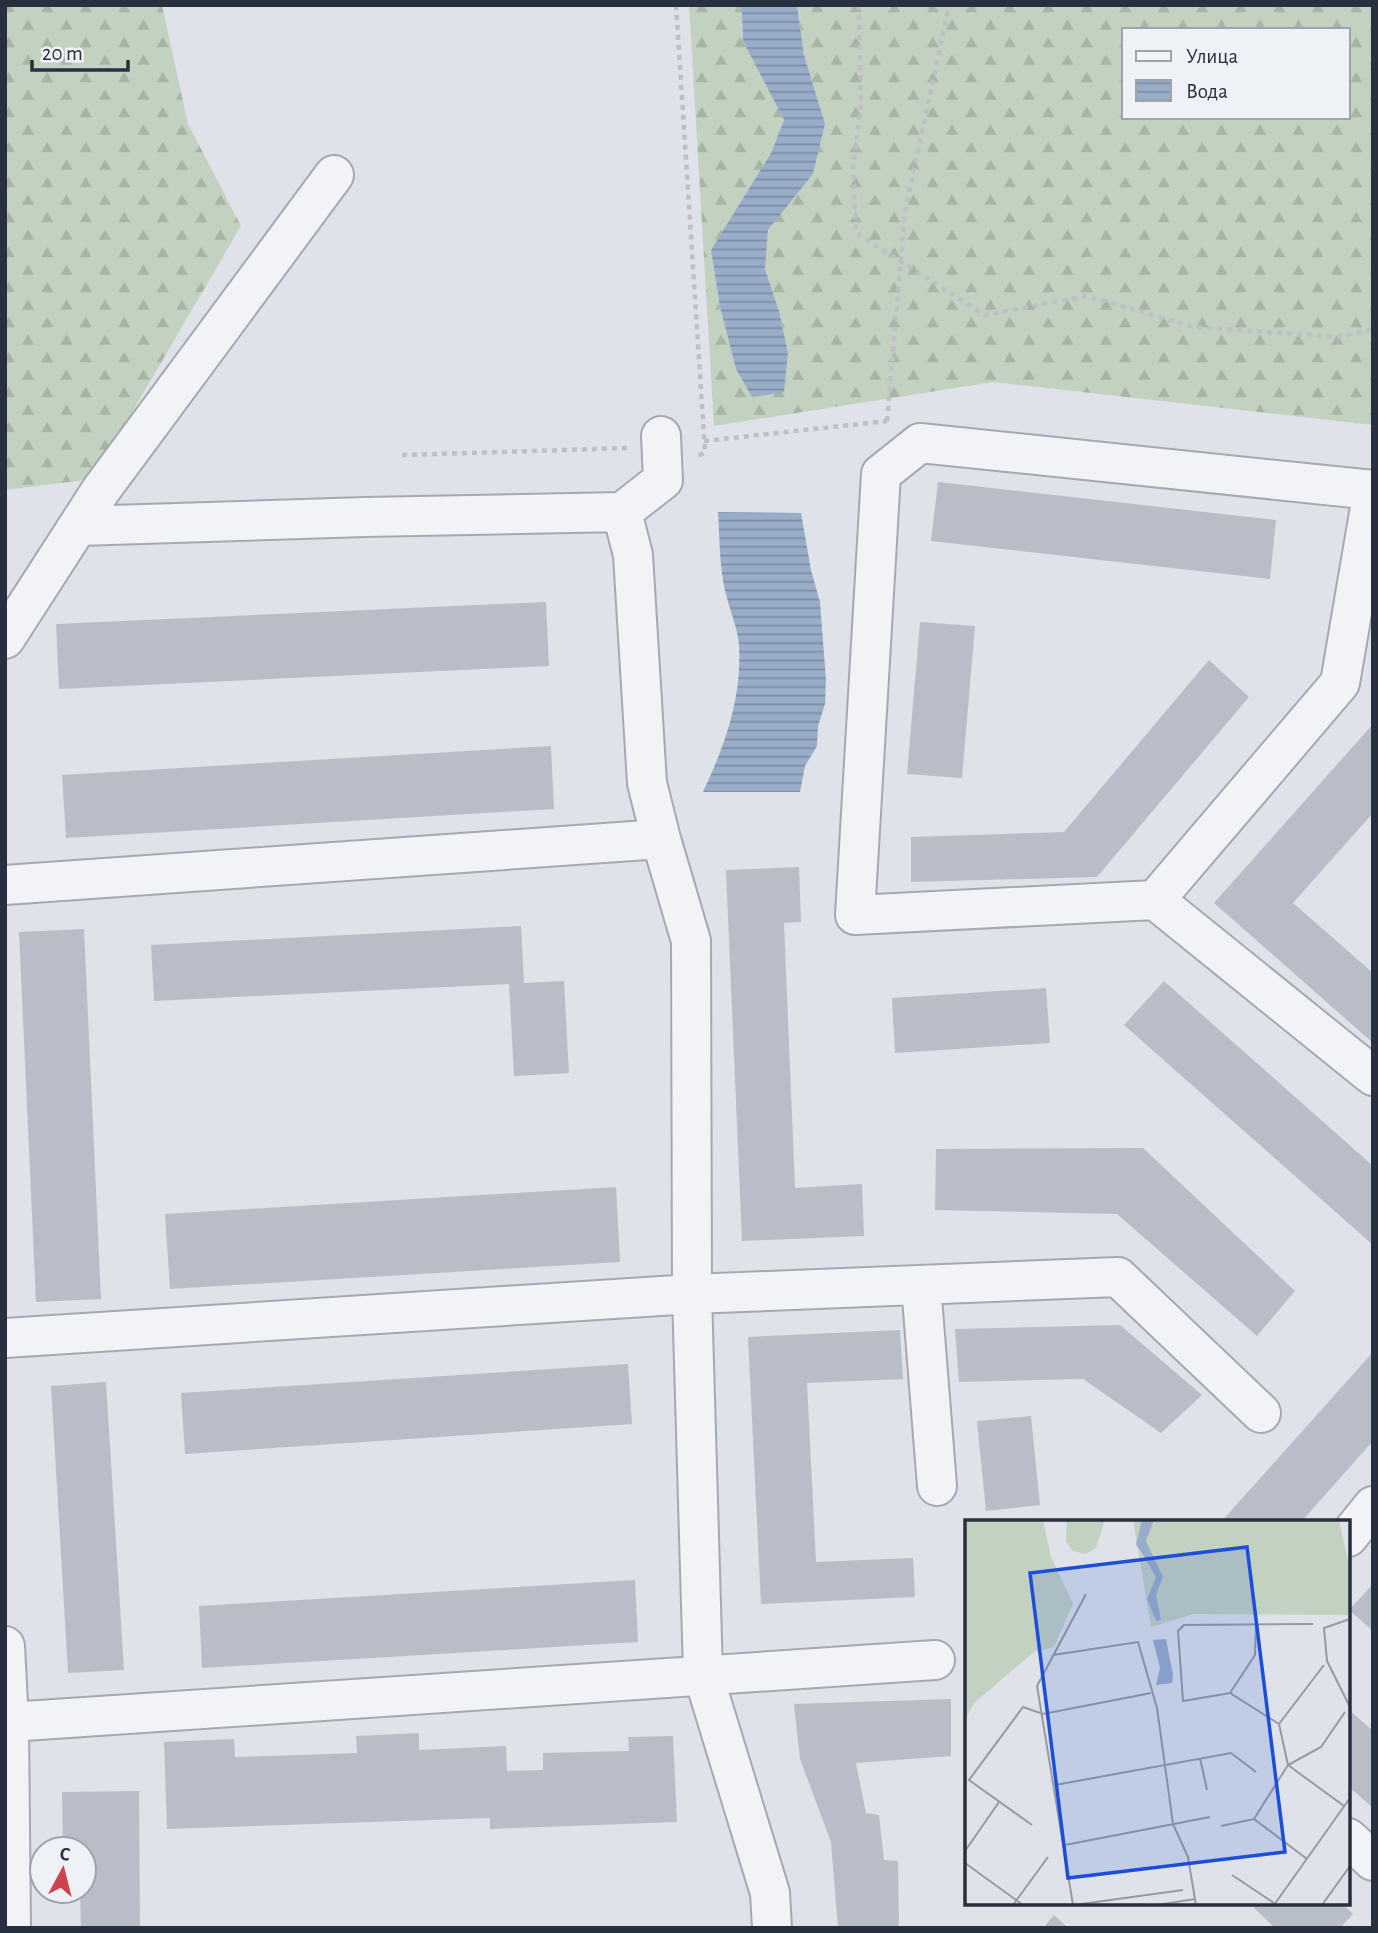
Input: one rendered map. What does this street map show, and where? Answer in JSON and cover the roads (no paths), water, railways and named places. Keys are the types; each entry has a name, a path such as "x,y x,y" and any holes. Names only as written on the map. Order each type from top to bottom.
{"street":[{"path":"5,639 101,490 334,175"},
{"path":"79,526 622,512 663,480 661,436"},
{"path":"1155,900 1340,683 1373,490 920,443 881,474 855,915 1155,900 1373,1076"},
{"path":"622,512 633,555 647,783 660,839 691,941 692,1294 704,1674 771,1893 772,1928"},
{"path":"5,885 660,839"},
{"path":"5,1338 692,1294 1118,1277 1261,1413"},
{"path":"921,1285 937,1486"},
{"path":"1350,1535 1373,1506"},
{"path":"5,1646 9,1722 10,1928"},
{"path":"9,1722 935,1660"},
{"path":"1350,1840 1373,1861"}],"water":[{"path":"738,5 797,5 804,55 825,124 813,174 768,230 765,269 779,311 788,353 784,392 752,397 736,369 720,307 711,250 771,153 784,120 743,41 742,12"},
{"path":"718,512 801,513 811,570 820,602 826,680 825,704 818,726 817,746 805,766 800,792 703,792 730,721 738,684 739,646 722,577"}]}
